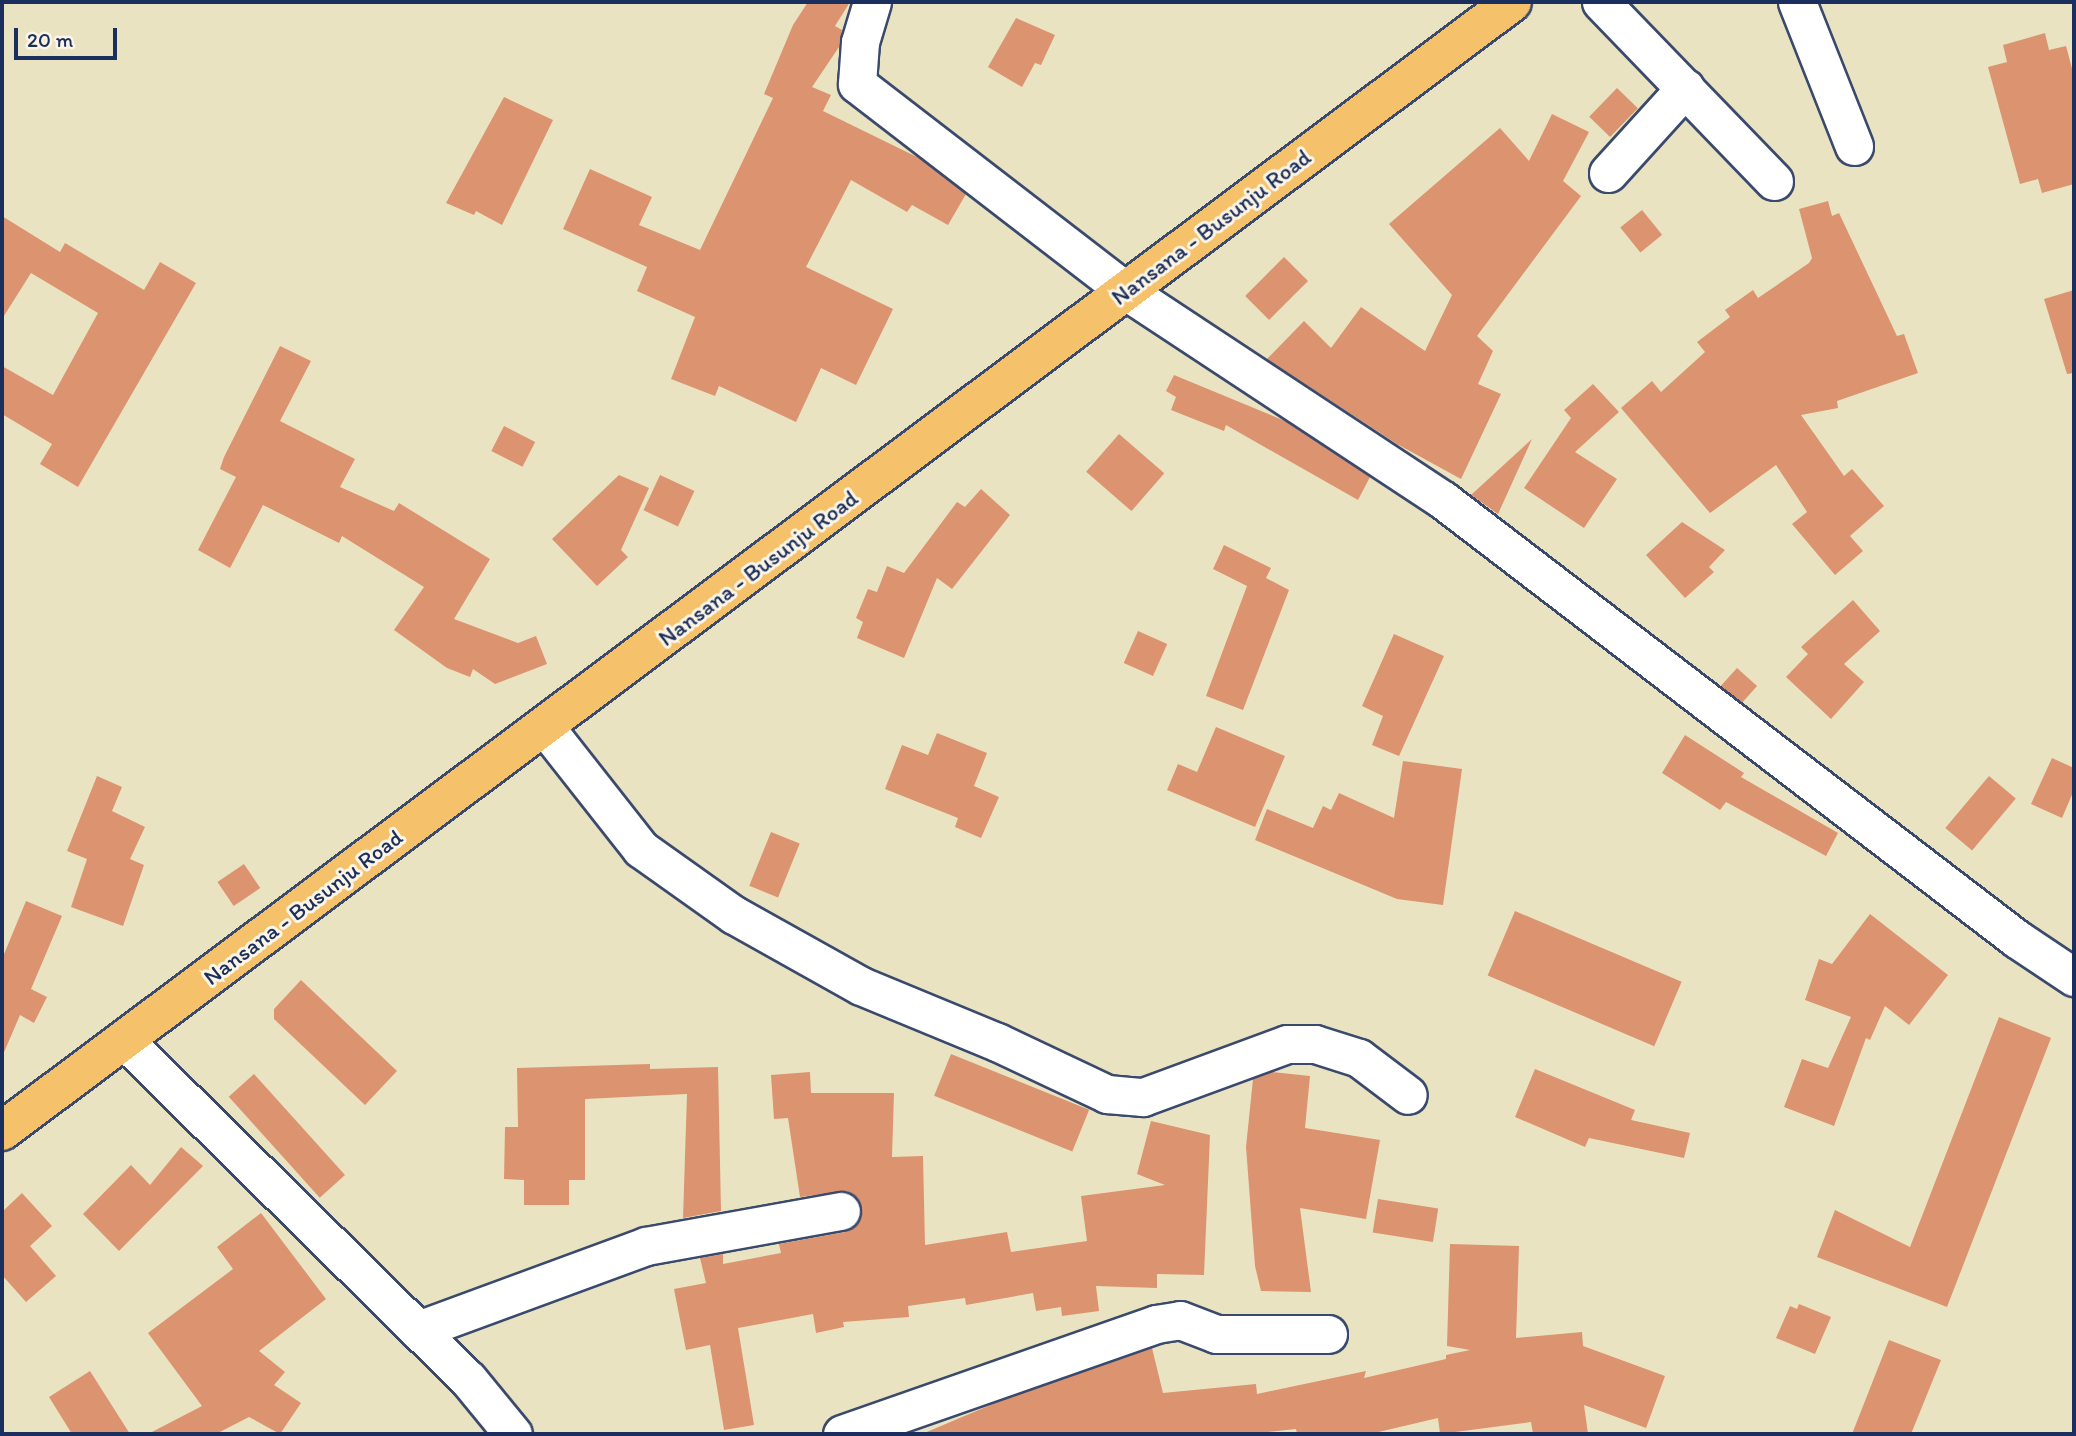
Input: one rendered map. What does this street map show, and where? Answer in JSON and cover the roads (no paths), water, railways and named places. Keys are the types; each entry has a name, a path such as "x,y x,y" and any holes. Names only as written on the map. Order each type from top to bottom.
{"main road":[{"name":"Nansana - Busunju Road","path":"2,1131 1512,2"}],"street":[{"path":"872,2 860,43 857,84 1126,291 1443,500 2017,939 2074,977"},
{"path":"1601,2 1774,181"},
{"path":"1797,2 1854,146"},
{"path":"1608,173 1685,88"},
{"path":"545,727 641,849 734,915 861,986 997,1042 1107,1094 1143,1097 1287,1044 1315,1044 1359,1058 1408,1095"},
{"path":"124,1040 468,1379 513,1434"},
{"path":"418,1330 646,1246 841,1211"},
{"path":"842,1434 1156,1324 1180,1321 1216,1334 1328,1334"}]}
